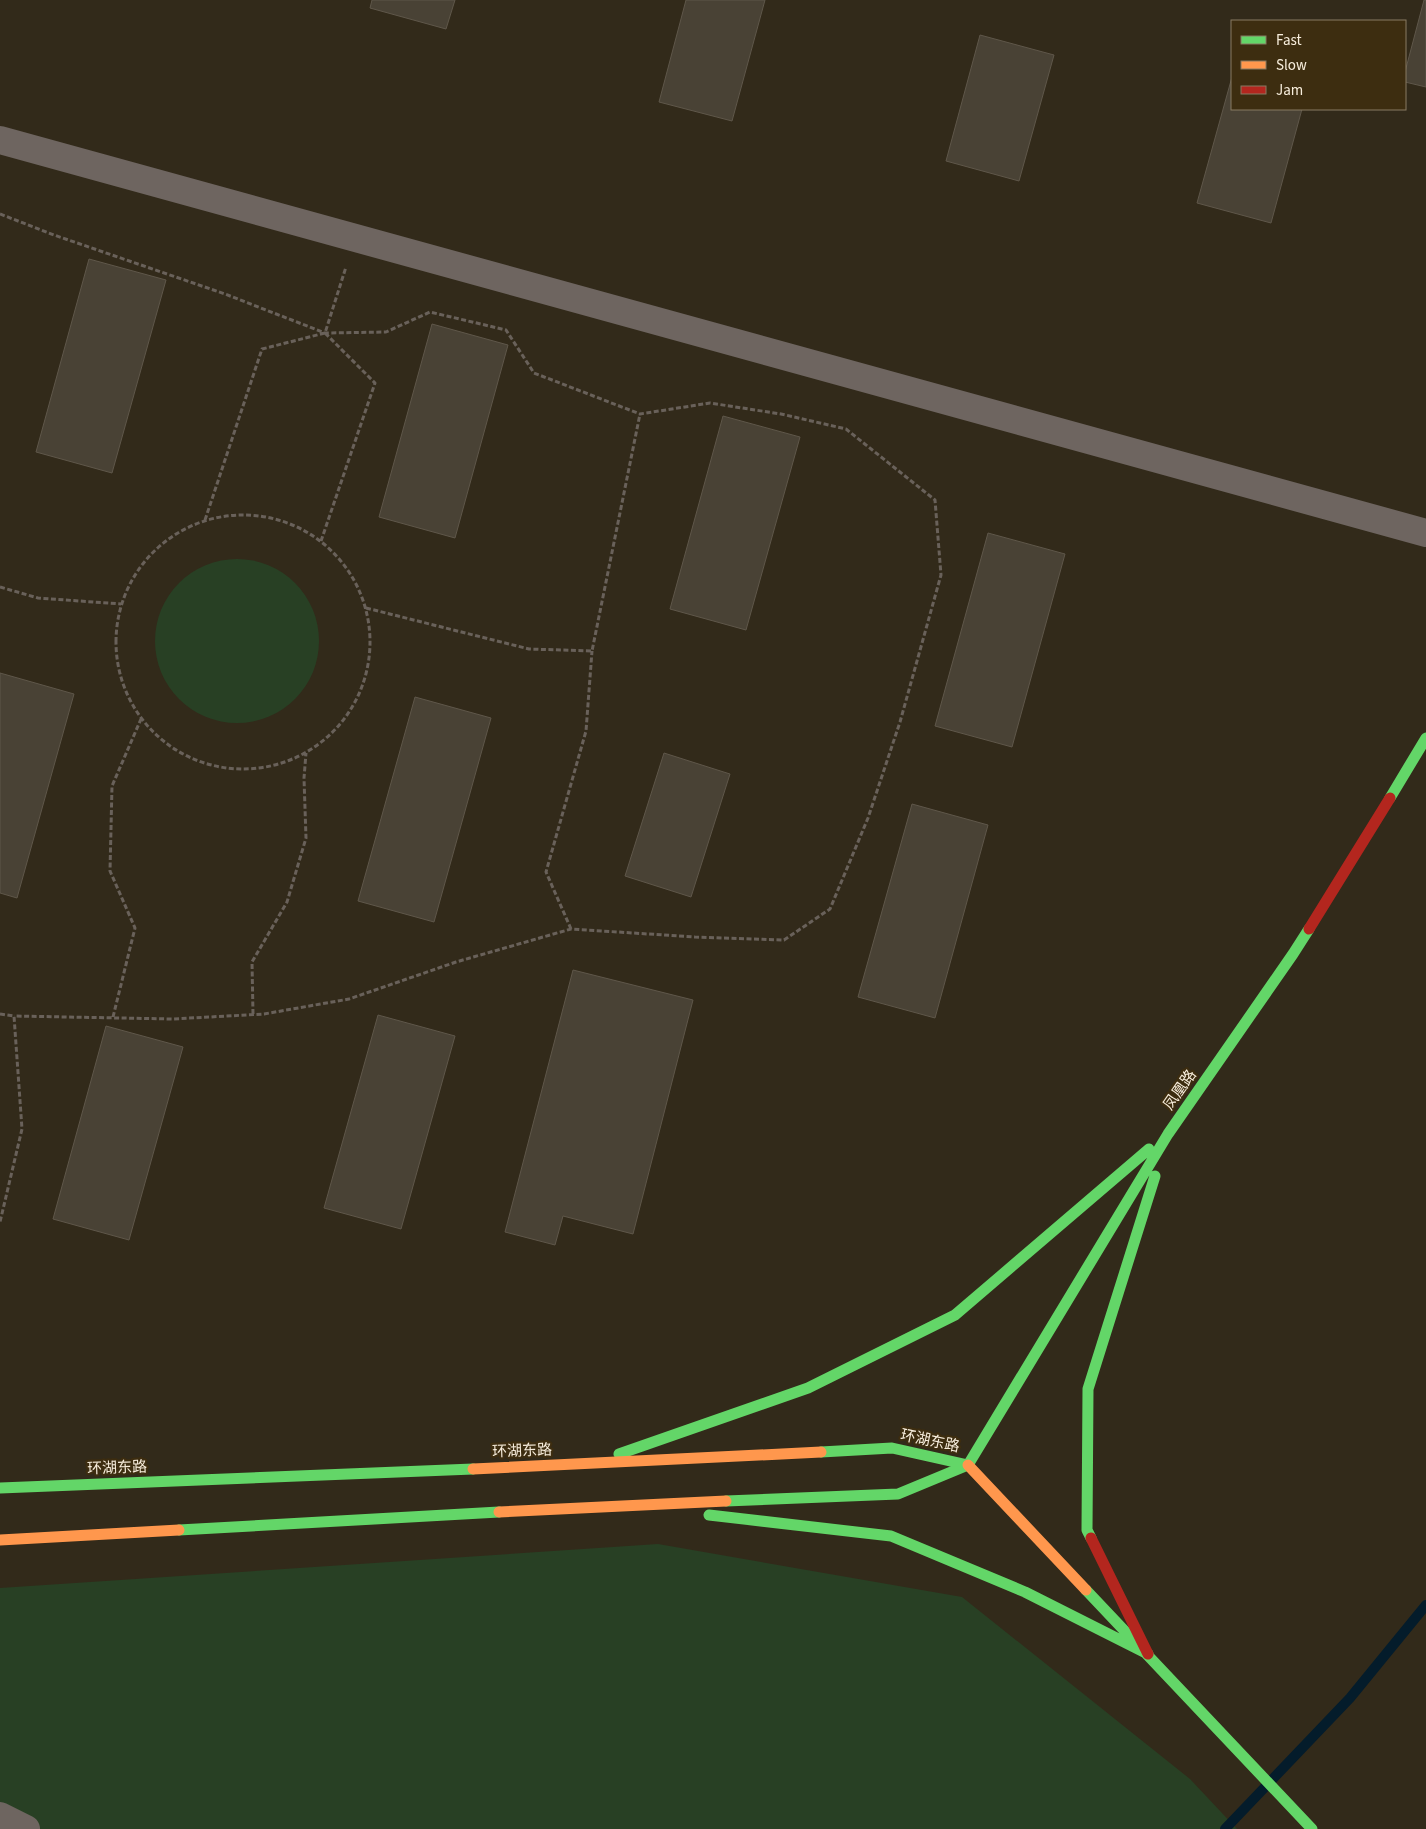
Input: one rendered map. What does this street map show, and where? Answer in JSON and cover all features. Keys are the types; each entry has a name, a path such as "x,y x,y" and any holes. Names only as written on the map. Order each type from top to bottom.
{"main road":[{"name":"凤凰路","path":"968,1465 1168,1134 1293,954 1426,738"},
{"path":"590,1464 808,1388 955,1315 1168,1134"},
{"path":"1148,1654 1086,1530 1088,1389 1168,1134"},
{"name":"环湖东路","path":"0,1488 590,1464 892,1448 968,1465"},
{"path":"968,1465 1312,1829"},
{"name":"环湖东路","path":"0,1540 620,1506 898,1494 968,1465"},
{"path":"620,1506 891,1536 1025,1592 1148,1654"}],"street":[{"path":"0,140 1426,533"},
{"path":"0,1816 26,1829"}],"path":[{"path":"0,214 54,235 224,294 325,333 375,383 321,541"},
{"path":"325,333 356,238"},
{"path":"0,1014 14,1016 173,1018 253,1014 349,999 456,962 571,928 695,937 784,940 830,909 868,818 883,774 900,722 941,574 935,500 846,429 781,414 710,403 640,414 534,373 506,330 430,312 386,332 325,333 262,349 205,520"},
{"path":"571,928 546,872 586,731 592,651 640,414"},
{"path":"245,514 285,522 321,541 349,570 366,608 371,648 362,688 340,726 306,754 265,768 221,769 181,755 147,727 124,690 115,647 121,604 140,567 169,539 205,520 245,514"},
{"path":"0,587 38,598 121,604"},
{"path":"366,608 529,648 592,651"},
{"path":"112,1018 135,928 110,871 112,786 141,718"},
{"path":"253,1014 252,962 287,902 306,838 304,778 306,754"},
{"path":"0,1222 22,1129 14,1016"}],"green space":[{"path":"245,559 261,562 276,569 289,577 301,589 316,617 319,641 318,657 313,672 301,693 289,705 261,720 229,723 213,720 198,713 185,705 173,693 158,665 155,633 158,617 165,602 173,589 185,577 213,562"},
{"path":"658,1544 962,1597 1190,1779 1237,1829 0,1829 0,1588"}],"building":[{"path":"372,0 455,0 446,29 370,8"},
{"path":"686,0 765,0 732,121 659,102"},
{"path":"1424,0 1426,0 1426,87 1406,82 1406,68"},
{"path":"980,35 1054,55 1019,181 946,161"},
{"path":"1231,81 1231,110 1302,110 1271,223 1197,203"},
{"path":"89,259 166,280 112,473 36,452"},
{"path":"432,324 508,345 455,538 379,517"},
{"path":"723,416 800,437 746,630 670,609"},
{"path":"988,533 1065,554 1012,747 935,726"},
{"path":"0,673 74,694 17,898 0,893"},
{"path":"415,697 491,718 434,922 358,901"},
{"path":"664,753 730,774 691,897 625,876"},
{"path":"912,804 988,825 935,1018 858,997"},
{"path":"573,970 693,1000 633,1234 563,1216 555,1245 505,1232"},
{"path":"378,1015 455,1036 401,1229 324,1208"},
{"path":"106,1026 183,1047 129,1240 53,1219"}],"waterway":[{"path":"1225,1829 1350,1698 1426,1605"}],"traffic: fast":[{"path":"1390,798 1426,738"},
{"path":"968,1465 1168,1134 1309,929"},
{"path":"619,1454 808,1388 955,1315 1149,1149"},
{"path":"1091,1538 1087,1530 1088,1389 1155,1176"},
{"path":"821,1452 892,1448 968,1465"},
{"path":"726,1501 898,1494 968,1465"},
{"path":"0,1488 473,1469"},
{"path":"179,1530 499,1512"},
{"path":"709,1515 891,1536 1025,1592 1148,1654"},
{"path":"1086,1590 1312,1829"}],"traffic: slow":[{"path":"473,1469 821,1452"},
{"path":"968,1465 1086,1590"},
{"path":"499,1512 726,1501"},
{"path":"0,1540 179,1530"}],"traffic: jam":[{"path":"1309,929 1390,798"},
{"path":"1091,1538 1148,1654"}]}
